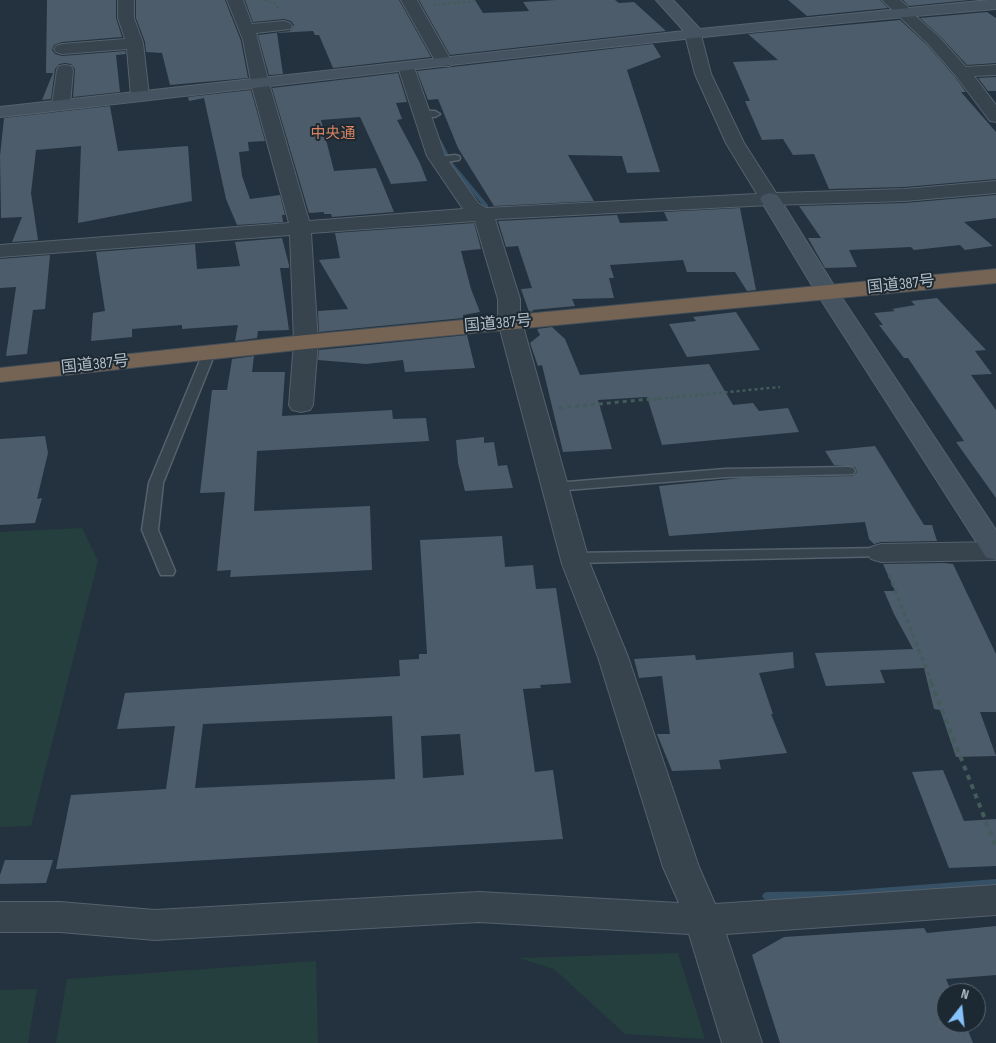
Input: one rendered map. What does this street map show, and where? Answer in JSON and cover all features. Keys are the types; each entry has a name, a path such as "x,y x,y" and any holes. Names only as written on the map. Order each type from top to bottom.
{"highway":[{"name":"国道387号","path":"0,375 306,342 996,276"}],"street":[{"path":"126,0 126,18 135,43 140,96"},
{"path":"234,0 248,28 260,83 300,227 306,342 301,405"},
{"path":"664,0 692,29 703,74 735,143 827,292 994,546 881,553"},
{"path":"890,0 962,72 996,116"},
{"path":"411,3 444,62"},
{"path":"0,112 903,12 996,4"},
{"path":"248,28 284,26"},
{"path":"62,49 135,43"},
{"path":"406,67 428,114 460,192 482,214 509,299 509,314 533,410 575,558 613,657 681,867 704,920 742,1043"},
{"path":"61,105 65,70"},
{"path":"962,72 996,70"},
{"path":"0,251 482,214 770,199 905,195 996,187"},
{"path":"0,917 60,917 155,925 479,906 704,920 996,900"}],"lane":[{"path":"167,571 150,530 156,482 209,353"},
{"path":"555,487 725,474 848,471"},
{"path":"575,558 881,553"}],"path":[{"path":"411,3 477,2"},
{"path":"533,410 780,387"},
{"path":"881,553 996,847"}],"green space":[{"path":"82,528 98,561 31,826 0,827 0,532"},
{"path":"678,953 705,1039 625,1034 554,969 519,958"},
{"path":"316,961 318,1043 56,1043 67,979"},
{"path":"37,989 28,1043 0,1043 0,990"}],"building":[{"path":"47,0 116,0 116,18 122,37 62,42 54,45 52,50 55,54 62,56 125,51 126,54 116,55 120,92 73,97 75,69 71,64 65,63 59,64 55,69 51,99 42,100 53,73 46,73"},
{"path":"136,0 225,0 241,41 248,78 170,85 162,53 146,52 145,42 136,18"},
{"path":"245,0 399,0 431,57 333,68 319,35 315,35 313,31 277,33 283,74 269,75 258,35 290,31 294,25 291,21 284,19 253,22"},
{"path":"419,0 475,0 483,13 529,11 523,2 615,0 619,3 634,2 666,31 450,55"},
{"path":"788,0 880,0 888,8 807,16"},
{"path":"903,0 970,0 909,6"},
{"path":"987,12 996,18 996,63 967,65 920,18"},
{"path":"900,20 927,45 955,77 966,92 961,92 996,132 996,179 905,187 829,189 814,154 793,155 783,139 762,140 745,101 750,101 733,62 778,60 748,34"},
{"path":"653,44 661,57 627,70 660,172 627,173 622,156 568,155 594,201 494,206 458,148 438,99 428,100 417,71"},
{"path":"398,73 407,102 396,103 402,119 397,120 420,163 427,181 391,184 360,117 321,120 334,171 376,168 394,212 332,217 331,214 324,214 324,212 309,213 272,88"},
{"path":"996,77 996,91 988,91 978,78"},
{"path":"251,90 265,141 248,142 249,151 239,152 242,176 250,199 280,195 285,215 282,215 283,222 237,225 226,199 204,98 189,101 188,97"},
{"path":"110,106 118,151 188,146 192,201 78,223 81,146 36,150 31,193 38,240 12,242 22,217 1,218 0,156 4,118"},
{"path":"996,195 996,218 964,222 993,246 965,250 960,245 914,250 911,247 849,250 857,267 825,268 808,238 821,238 799,206 905,203"},
{"path":"740,208 756,290 747,291 735,272 687,272 683,260 610,265 614,278 609,278 614,298 572,299 575,306 532,310 534,311 529,312 521,289 532,288 518,246 506,247 498,221 617,215 620,223 668,221 664,212"},
{"path":"474,223 481,249 461,251 471,289 480,312 463,315 463,318 319,332 318,311 348,309 319,260 340,258 335,233"},
{"path":"282,238 289,265 289,268 280,268 289,330 258,331 257,338 235,341 238,325 182,329 182,325 132,329 132,337 91,341 93,313 105,311 96,252 195,244 197,269 240,266 235,242"},
{"path":"50,255 45,309 33,310 27,354 6,356 16,287 0,288 0,259"},
{"path":"937,298 986,350 975,351 992,374 971,375 996,410 996,498 956,442 964,441 908,358 904,358 879,325 883,325 874,313 895,311 892,309 915,305 911,301"},
{"path":"736,312 760,350 687,357 669,324 696,321 693,317"},
{"path":"552,327 565,339 580,375 709,364 733,405 753,403 759,411 788,408 799,432 662,445 647,397 598,400 612,449 563,452 542,365 538,366 530,343 540,335 537,329"},
{"path":"467,335 475,368 405,372 403,360 366,364 318,360 319,350"},
{"path":"254,356 252,372 285,372 282,416 392,410 393,419 426,418 429,441 257,451 254,511 370,506 372,570 230,577 231,570 217,571 225,492 200,493 212,390 227,390 232,359"},
{"path":"45,436 48,453 37,499 42,498 35,523 0,525 0,439"},
{"path":"484,437 484,443 494,442 498,466 507,465 513,488 465,491 458,463 456,440"},
{"path":"875,446 924,525 932,525 937,541 881,542 874,544 869,539 865,522 669,536 659,486 741,478 853,476 857,472 855,467 834,465 825,451"},
{"path":"502,536 505,567 533,565 536,589 556,588 571,683 540,685 541,688 523,689 535,772 553,770 563,839 56,869 71,795 166,789 175,726 117,729 125,693 400,676 399,660 419,659 419,654 427,654 420,540","holes":["392,716 395,779 195,788 203,724","460,734 464,775 423,778 421,736"]},
{"path":"883,564 953,564 996,654 996,712 980,712 996,756 956,757 940,710 934,709 924,668 880,670 885,683 826,686 815,653 913,649 884,591 895,591"},
{"path":"793,652 794,668 759,673 773,714 771,714 787,753 719,760 721,769 672,771 657,734 670,734 662,676 639,678 634,659 695,655 696,660"},
{"path":"943,770 964,821 996,819 996,866 949,868 912,772"},
{"path":"5,860 53,860 46,883 0,884 0,875"},
{"path":"996,926 996,975 946,979 948,983 936,983 936,1033 969,1033 973,1043 780,1043 752,955 784,937 924,928 927,933"}],"waterway":[{"path":"439,141 451,164 486,206"},
{"path":"767,896 841,895 996,883"}],"district":[{"name":"中央通","path":"333,134"}]}
